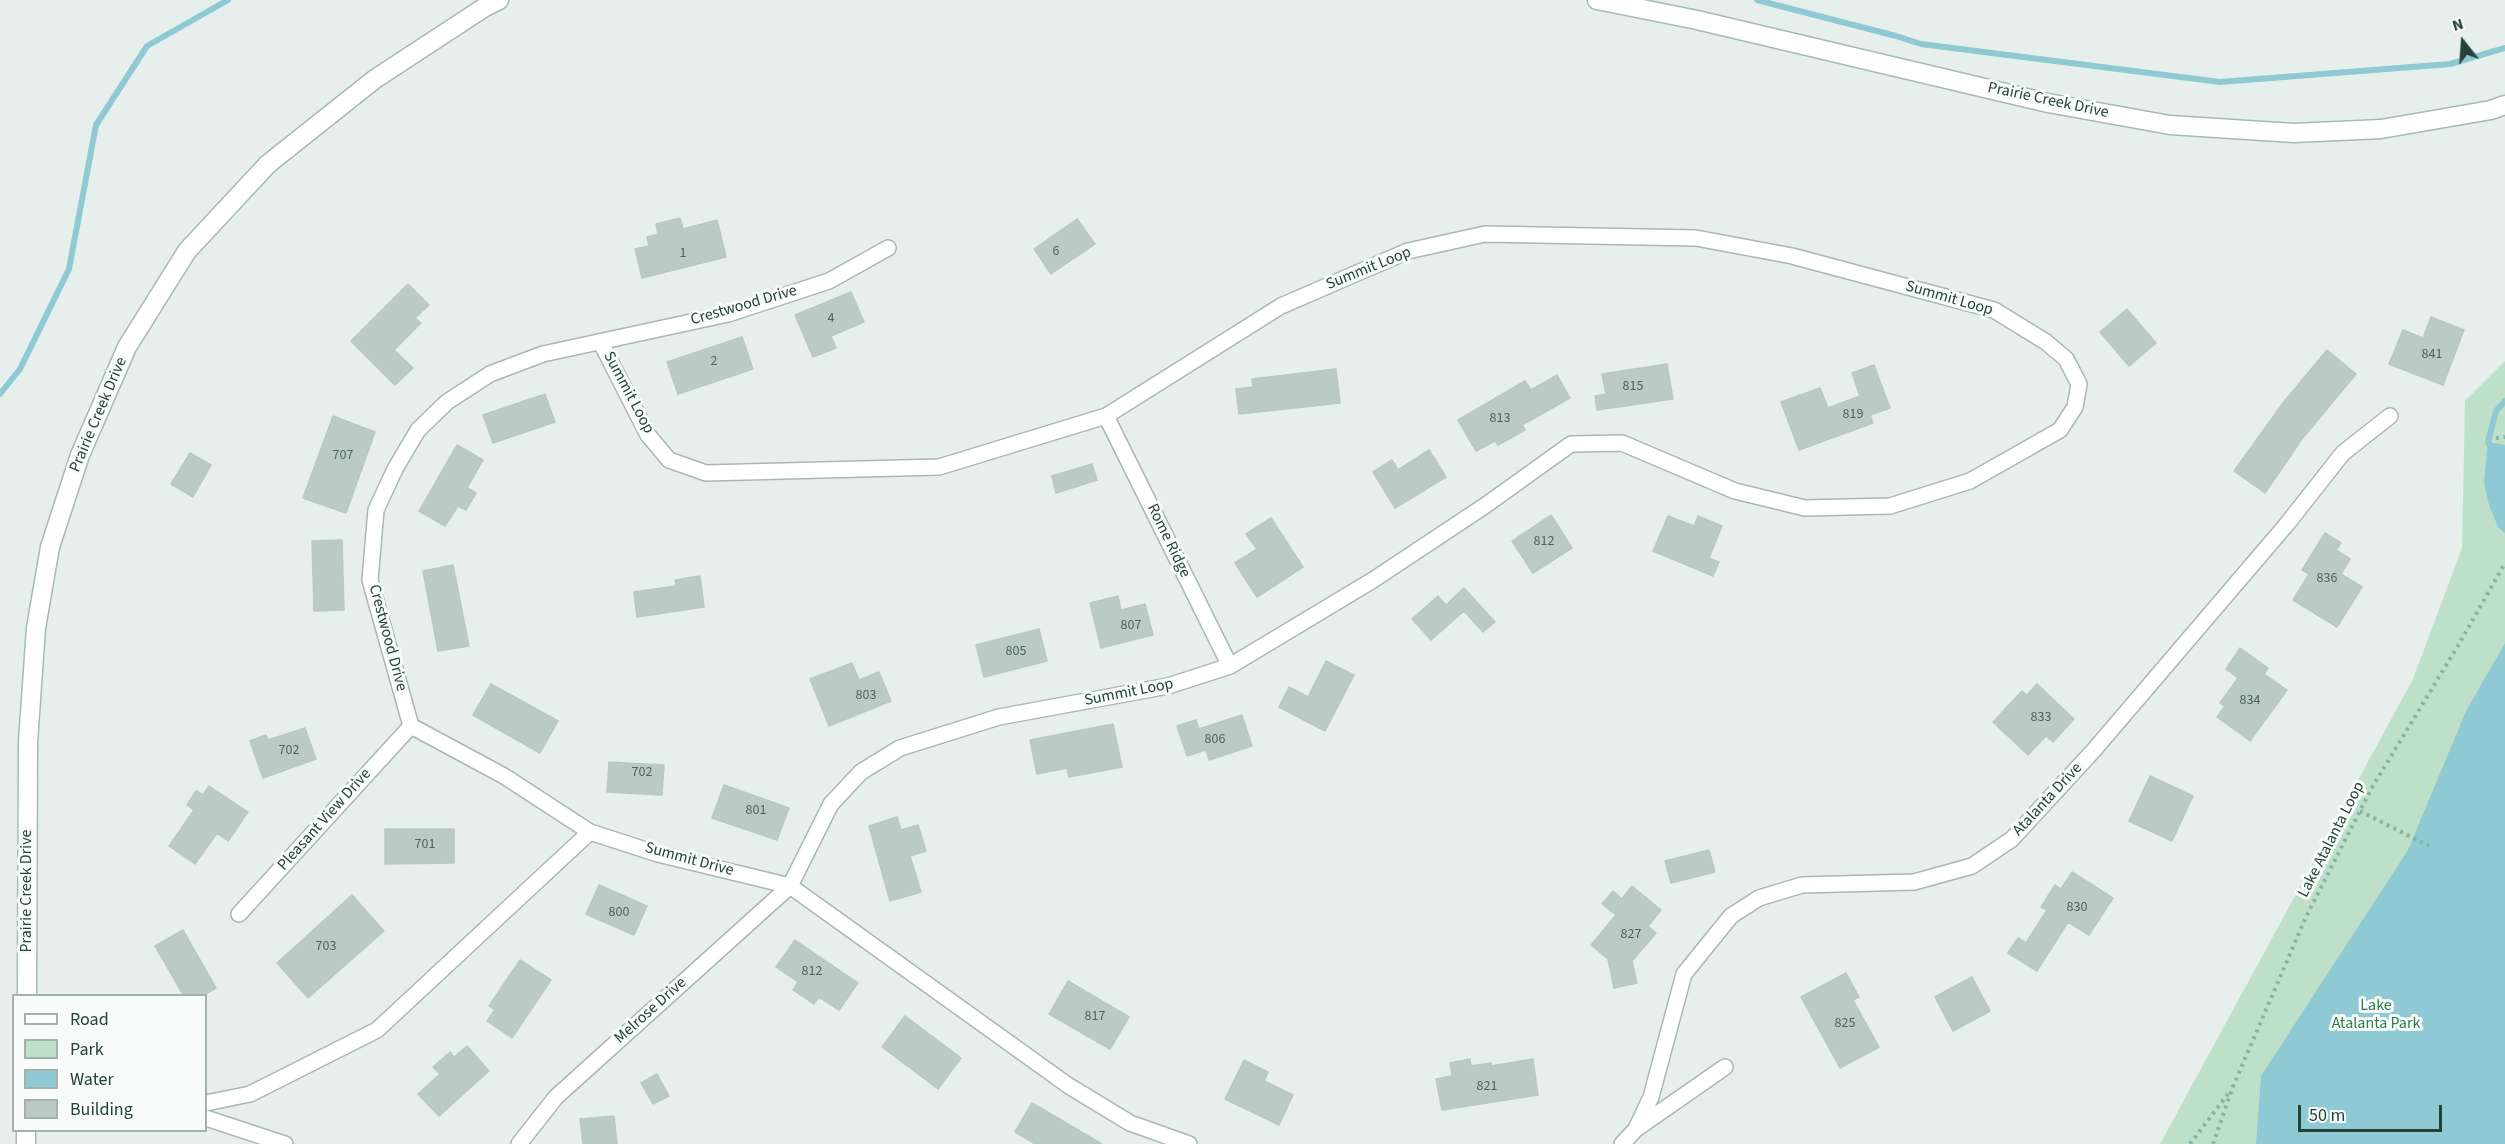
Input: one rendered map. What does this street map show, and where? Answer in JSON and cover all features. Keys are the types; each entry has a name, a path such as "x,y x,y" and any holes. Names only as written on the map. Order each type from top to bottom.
{"main road":[{"name":"Prairie Creek Drive","path":"27,994 28,742 36,628 53,537 80,455 127,347 187,251 268,164 375,79 484,7 500,0"},
{"name":"Prairie Creek Drive","path":"1597,0 1708,23 2048,103 2170,125 2294,133 2381,129 2491,110 2505,105"}],"street":[{"name":"Summit Loop","path":"601,343 648,435 669,460 706,473 939,467 1106,416 1281,306 1408,251 1485,234 1696,238 1792,256 1994,310 2046,342 2066,359 2079,384 2075,407 2060,430 1970,480 1890,506 1805,508 1735,491 1622,443 1571,444 1486,505 1373,580 1230,666 1168,686 999,717 900,748 861,772 831,804 790,886"},
{"name":"Crestwood Drive","path":"411,726 370,580 376,510 395,469 418,430 447,402 490,374 543,354 728,314 829,281 888,248"},
{"name":"Rome Ridge","path":"1106,416 1230,666"},
{"name":"Atalanta Drive","path":"1636,1129 1651,1097 1684,974 1731,916 1759,898 1802,885 1914,882 1972,866 2012,839 2118,723 2288,524 2343,453 2390,416"},
{"path":"207,1103 250,1094 377,1030 590,832 504,776 411,726"},
{"name":"Pleasant View Drive","path":"239,914 411,726"},
{"name":"Summit Drive","path":"590,832 658,854 790,886 1069,1086 1130,1123 1189,1144"},
{"name":"Melrose Drive","path":"519,1144 556,1097 790,886"},
{"path":"1622,1144 1636,1129 1725,1066"},
{"path":"207,1118 285,1144"}],"path":[{"path":"2496,438 2505,437"},
{"name":"Lake Atalanta Loop","path":"2213,1144 2232,1089 2305,919 2360,811 2505,563"},
{"path":"2360,811 2431,847"},
{"path":"2190,1144 2232,1089"}],"green space":[{"name":"Lake Atalanta Park","path":"2505,361 2505,1144 2160,1144 2413,679 2462,548 2465,401"}],"water":[{"path":"2488,442 2505,445 2505,533 2498,527 2489,505 2484,483"},
{"path":"2505,643 2505,1144 2256,1144 2261,1076 2408,850 2466,711"}],"building":[{"path":"680,218 683,229 717,220 726,257 642,278 635,249 649,246 647,237 658,234 656,224"},
{"path":"1077,219 1095,244 1051,274 1034,249"},
{"path":"408,284 429,305 415,318 421,323 394,350 413,368 395,385 351,341"},
{"path":"851,292 864,322 831,336 836,348 813,357 795,315"},
{"path":"2127,309 2156,343 2129,366 2100,332"},
{"path":"2431,317 2464,330 2443,385 2389,364 2403,330 2423,338"},
{"path":"742,337 753,369 678,394 667,362"},
{"path":"2327,350 2356,374 2302,439 2265,493 2234,471 2283,403"},
{"path":"1667,364 1673,399 1597,410 1595,396 1606,394 1602,374"},
{"path":"1874,365 1890,408 1870,415 1873,423 1799,450 1781,402 1820,388 1828,408 1860,396 1852,373"},
{"path":"1336,369 1340,403 1239,414 1236,389 1253,387 1252,379"},
{"path":"1557,375 1570,398 1522,425 1525,430 1498,445 1495,441 1476,451 1458,420 1525,381 1531,390"},
{"path":"545,394 555,422 493,443 483,415"},
{"path":"333,416 375,432 346,513 303,498"},
{"path":"457,445 483,460 467,488 476,493 466,510 458,506 445,526 419,511"},
{"path":"1429,450 1446,477 1395,508 1373,472 1392,460 1398,470"},
{"path":"190,453 211,465 193,497 171,484"},
{"path":"1092,464 1097,480 1056,493 1052,476"},
{"path":"1551,515 1572,548 1533,573 1512,541"},
{"path":"1668,516 1694,526 1698,516 1722,526 1709,558 1719,562 1713,576 1653,551"},
{"path":"1271,518 1303,567 1257,597 1235,563 1257,549 1246,534"},
{"path":"2325,533 2341,543 2336,550 2350,559 2341,574 2362,587 2337,627 2293,600 2309,574 2302,570"},
{"path":"342,540 344,610 314,611 312,541"},
{"path":"453,565 469,646 438,651 423,571"},
{"path":"700,576 704,607 637,617 634,592 676,586 675,580"},
{"path":"1464,588 1495,622 1483,632 1464,611 1431,640 1412,619 1438,596 1446,605"},
{"path":"1118,596 1121,610 1145,604 1153,635 1101,648 1090,603"},
{"path":"1039,629 1047,661 984,677 976,645"},
{"path":"2240,648 2268,668 2264,674 2287,690 2250,741 2217,717 2225,706 2220,703 2238,678 2226,669"},
{"path":"1326,661 1354,675 1325,731 1279,707 1289,687 1308,697"},
{"path":"852,663 859,680 879,672 891,701 829,726 810,679"},
{"path":"491,684 558,721 540,753 473,715"},
{"path":"2037,684 2074,719 2053,742 2046,736 2028,755 1993,722 2022,691 2027,695"},
{"path":"1242,715 1252,746 1209,760 1206,750 1187,756 1177,726 1196,720 1199,729"},
{"path":"1113,724 1122,767 1069,777 1067,768 1037,774 1030,740"},
{"path":"305,728 316,759 263,778 250,741 266,735 268,740"},
{"path":"609,762 664,765 662,795 607,792"},
{"path":"2150,776 2193,796 2172,841 2129,821"},
{"path":"724,785 789,808 777,840 712,818"},
{"path":"209,786 248,812 228,841 217,833 195,864 169,846 194,810 187,805 196,791 203,795"},
{"path":"897,817 901,830 918,825 926,851 910,856 921,892 890,901 869,826"},
{"path":"385,829 454,829 454,863 385,864"},
{"path":"1709,850 1715,872 1671,883 1665,861"},
{"path":"2072,872 2113,898 2089,935 2068,922 2037,971 2008,953 2018,938 2026,943 2047,910 2041,907 2055,885 2061,889"},
{"path":"599,885 647,906 634,935 586,914"},
{"path":"1632,886 1661,910 1648,926 1656,933 1632,961 1637,983 1614,988 1608,959 1591,945 1616,915 1602,904 1613,891 1622,899"},
{"path":"352,895 384,931 308,998 277,963"},
{"path":"183,930 216,988 206,994 183,994 155,946"},
{"path":"795,940 858,983 839,1010 819,997 814,1004 793,990 798,982 776,967"},
{"path":"520,960 551,980 512,1038 487,1021 495,1010 489,1006"},
{"path":"1846,973 1859,997 1853,1000 1879,1047 1840,1068 1801,997"},
{"path":"1972,977 1990,1011 1953,1031 1935,997"},
{"path":"1068,981 1129,1017 1110,1049 1049,1014"},
{"path":"905,1016 961,1058 938,1089 882,1047"},
{"path":"467,1046 489,1071 439,1116 418,1094 440,1074 433,1067 450,1052 454,1057"},
{"path":"1470,1059 1471,1066 1491,1063 1491,1066 1533,1059 1538,1095 1442,1110 1436,1079 1452,1076 1450,1063"},
{"path":"1244,1060 1268,1072 1264,1081 1293,1095 1279,1125 1225,1099"},
{"path":"657,1074 669,1096 653,1104 641,1083"},
{"path":"1032,1103 1102,1144 1035,1144 1015,1132"},
{"path":"614,1116 617,1144 583,1144 580,1119"}],"waterway":[{"path":"0,394 20,369 69,269 96,125 147,46 228,0"},
{"path":"1757,0 1921,44 2220,82 2450,64 2505,48"},
{"path":"2493,449 2488,442 2496,411 2505,401"}]}
